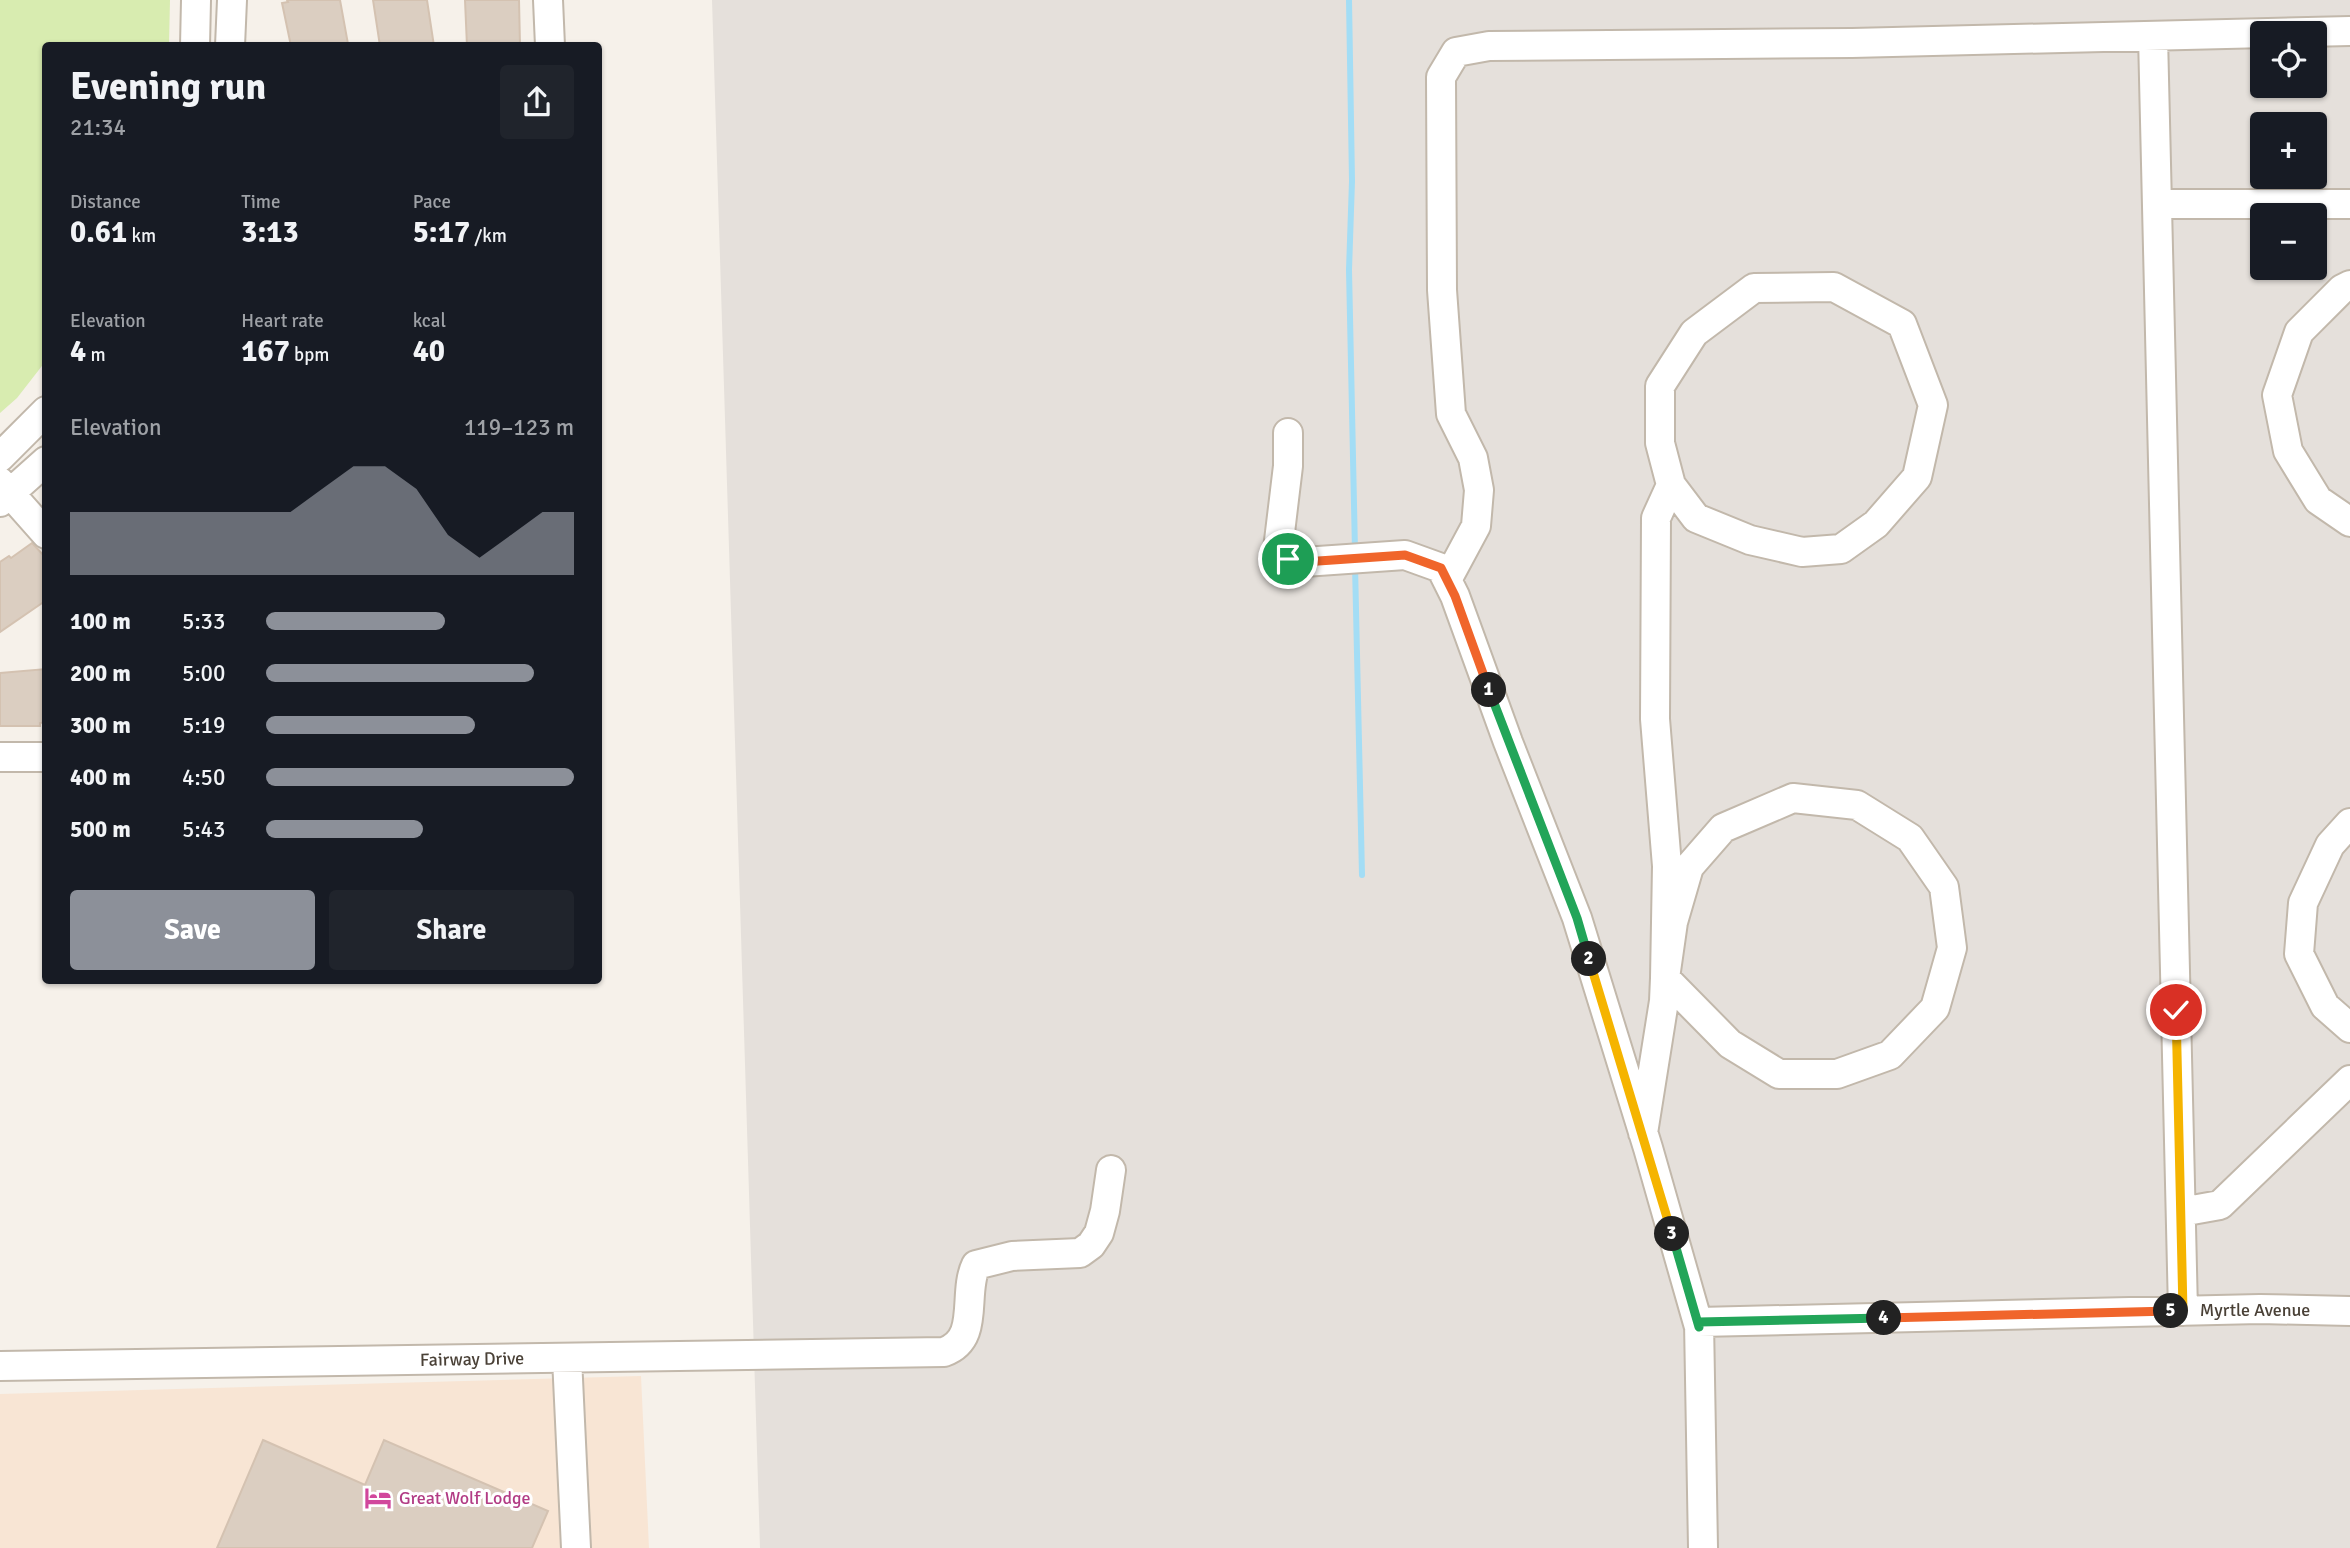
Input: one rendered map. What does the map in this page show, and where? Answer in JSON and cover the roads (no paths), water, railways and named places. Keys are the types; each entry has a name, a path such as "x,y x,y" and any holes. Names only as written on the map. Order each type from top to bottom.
{"street":[{"path":"195,42 196,0"},
{"path":"230,42 232,0"},
{"path":"548,0 550,42"},
{"path":"1447,580 1476,526 1479,490 1473,458 1451,414 1442,290 1441,77 1456,52 1489,46 1852,43 2350,31"},
{"path":"2153,36 2183,1311"},
{"path":"2157,204 2350,204"},
{"path":"2350,285 2342,289 2299,332 2277,395 2288,451 2318,500 2350,522"},
{"path":"1643,1133 1664,1001 1665,978 1667,866 1655,719 1656,518 1671,485 1660,443 1660,386 1694,333 1754,288 1834,287 1902,324 1933,405 1917,477 1876,524 1841,549 1802,552 1749,540 1696,518 1671,485"},
{"path":"0,457 42,415"},
{"path":"1288,433 1288,466 1278,549 1288,559 1304,562 1405,555 1441,568 1455,596 1508,742 1577,918 1699,1325 1703,1548"},
{"path":"41,529 3,493 42,464"},
{"path":"0,757 42,757"},
{"path":"1793,798 1857,805 1910,838 1944,887 1952,948 1935,1008 1890,1055 1837,1074 1779,1074 1730,1044 1665,978 1673,922 1689,867 1723,828 1793,798"},
{"path":"2350,823 2330,845 2303,902 2299,954 2325,1006 2350,1028"},
{"path":"2181,1212 2220,1205 2350,1080"},
{"name":"Fairway Drive","path":"0,1366 944,1352 956,1348 965,1335 970,1277 976,1265 1012,1256 1080,1253 1091,1245 1105,1211 1111,1170"},
{"name":"Myrtle Avenue","path":"1699,1325 2260,1309 2350,1311"},
{"path":"566,1358 576,1548"}],"waterway":[{"path":"1349,0 1352,181 1349,270 1355,551"},
{"path":"1355,565 1362,875"}],"place":[{"name":"Great Wolf Lodge","path":"378,1498"}]}
